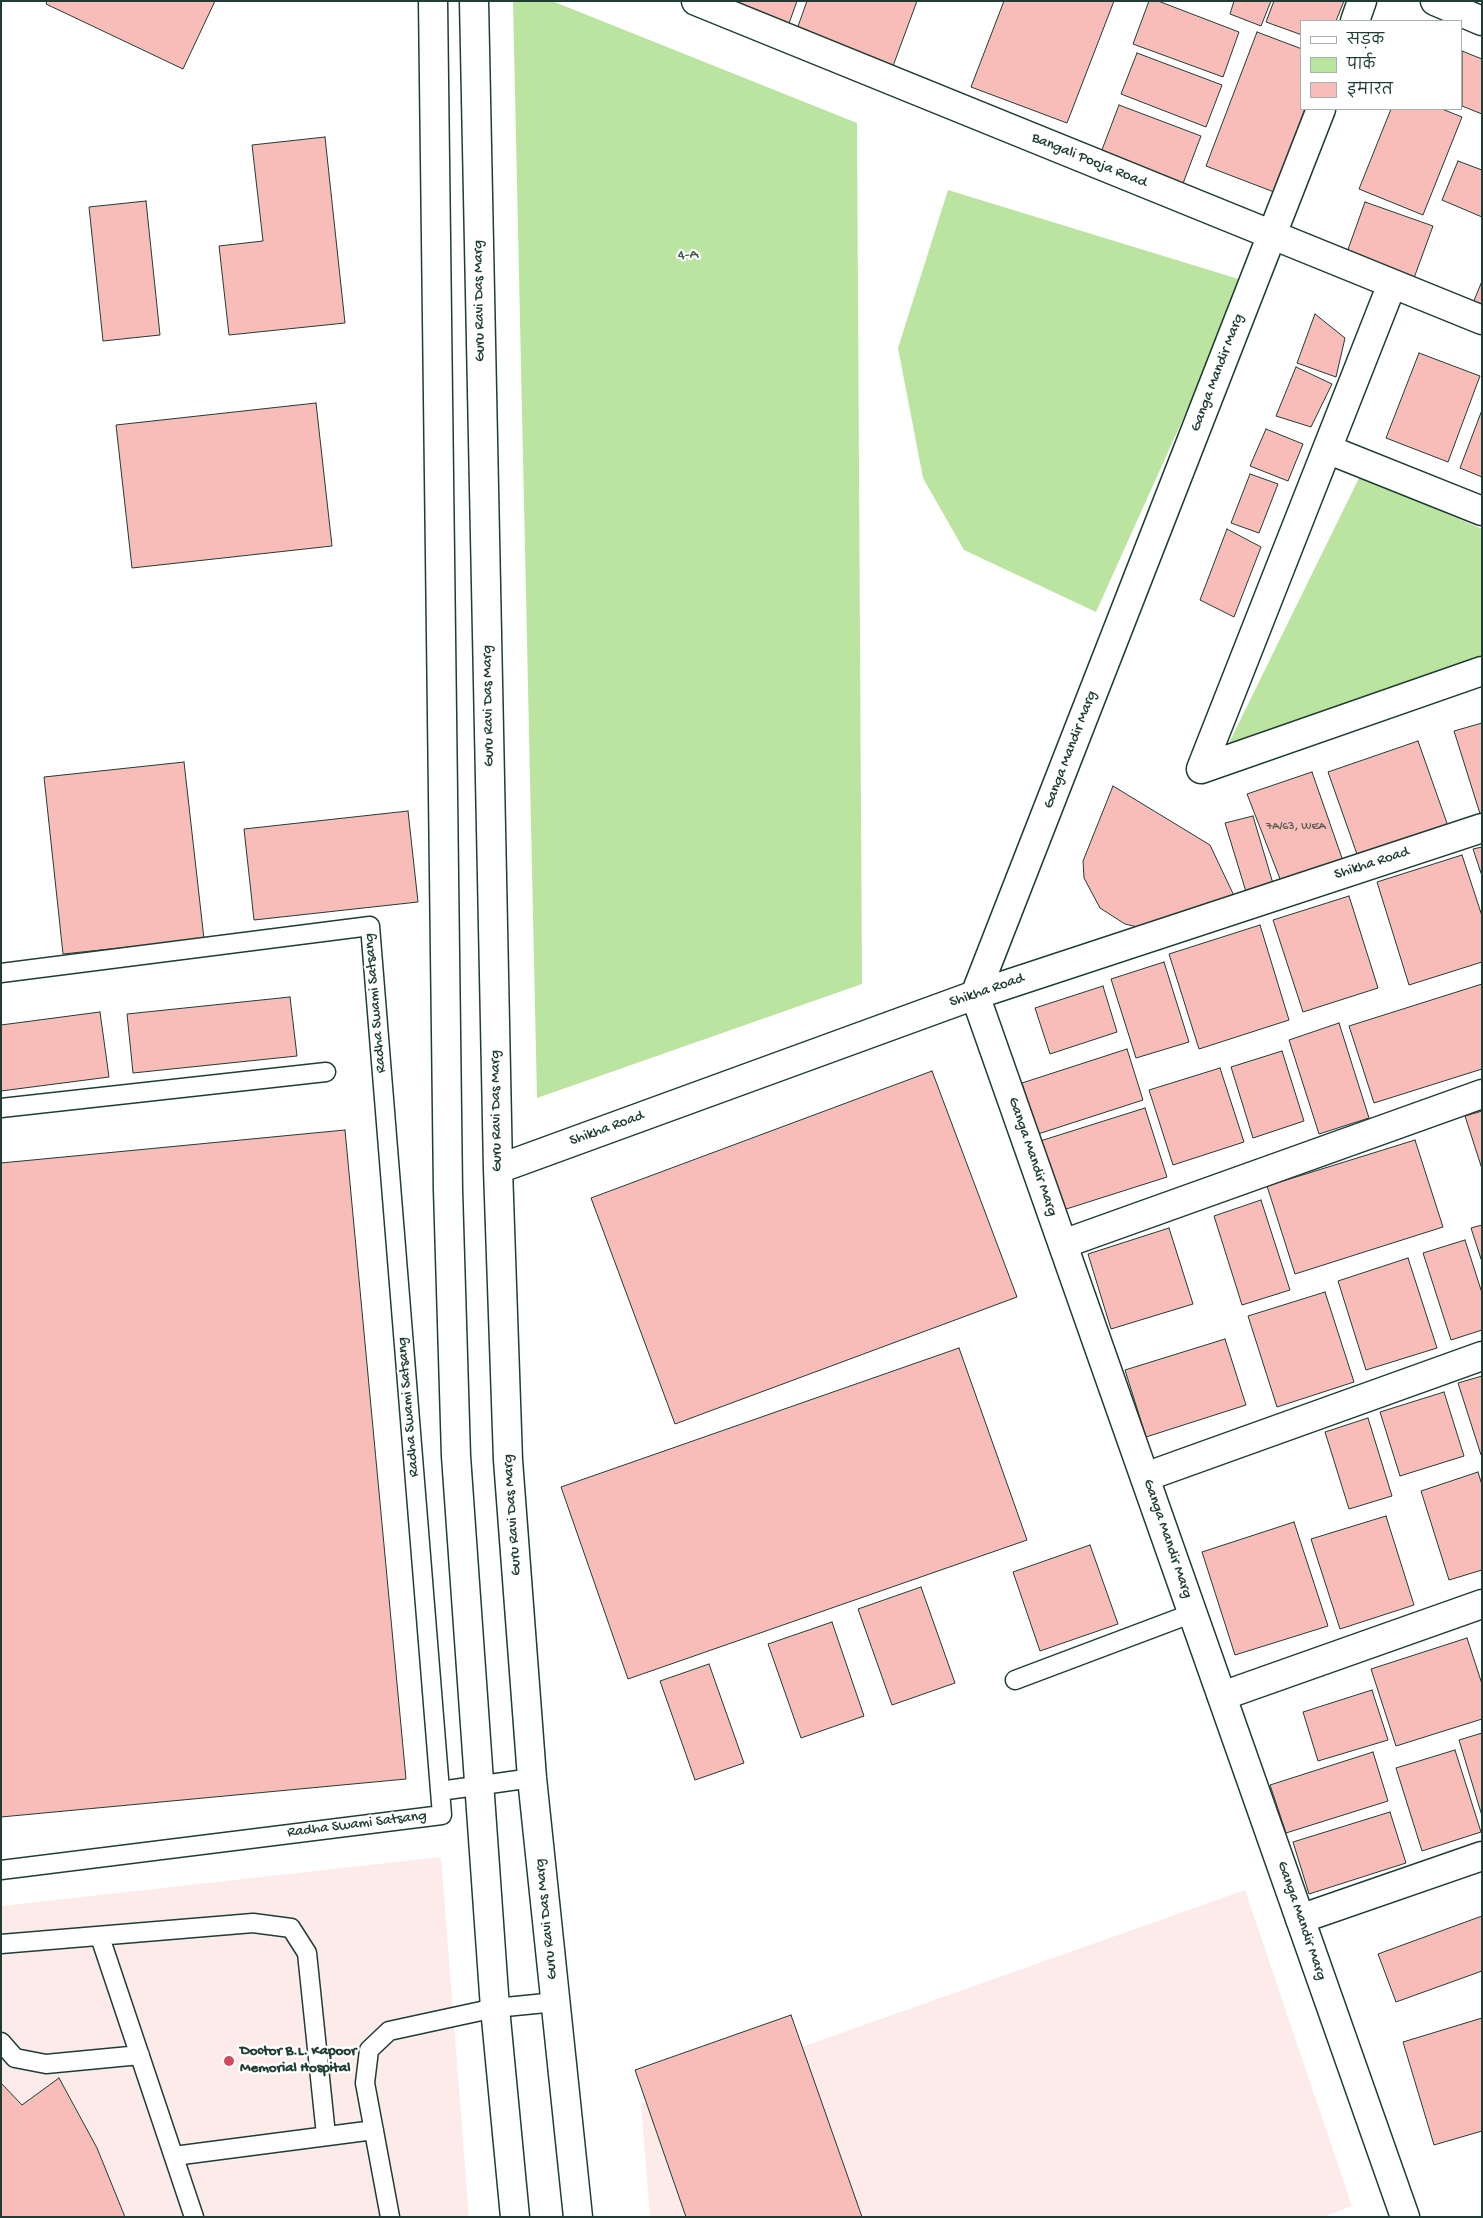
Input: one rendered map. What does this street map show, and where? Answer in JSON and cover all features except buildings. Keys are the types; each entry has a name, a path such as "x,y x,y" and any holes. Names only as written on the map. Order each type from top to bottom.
{"street":[{"path":"433,1 448,1190 456,1456 495,2008 515,2217"},
{"name":"Guru Ravi Das Marg","path":"474,1 498,1169 508,1460 532,1778 578,2217"},
{"name":"Bangali Pooja Road","path":"696,1 1482,320"},
{"path":"1354,20 1362,1"},
{"path":"1435,1 1482,21"},
{"name":"Ganga Mandir Marg","path":"1321,110 975,994 1405,2217"},
{"path":"1392,284 1201,769 1482,671"},
{"path":"1327,449 1482,512"},
{"name":"Shikha Road","path":"498,1169 975,994 1482,828"},
{"path":"1063,1244 1482,1094"},
{"path":"1145,1477 1482,1356"},
{"path":"1222,1696 1482,1604"},
{"path":"1300,1919 1482,1856"}],"lane":[{"name":"Radha Swami Satsang","path":"1,973 370,926 442,1815 1,1870"},
{"path":"1,1108 326,1072"},
{"path":"1015,1680 1193,1613"},
{"path":"440,1791 532,1778"},
{"path":"1,1944 253,1923 291,1928 307,1953 326,2135"},
{"path":"100,1937 194,2217"},
{"path":"390,2217 365,2083 369,2050 389,2030 495,2008 556,2002"},
{"path":"1,2042 15,2058 46,2064 140,2055"},
{"path":"174,2156 374,2130"}],"shaded area":[{"name":"Doctor B.L. Kapoor Memorial Hospital","path":"441,1857 469,2217 1,2217 1,1906"},
{"path":"1245,1890 1352,2206 1323,2217 650,2217 641,2104"}],"green space":[{"name":"4-A","path":"513,1 552,1 857,123 862,984 537,1098"},
{"path":"948,190 1245,281 1096,612 964,550 923,478 898,348"},
{"path":"1360,476 1482,529 1482,657 1227,747"}],"place":[{"name":"Doctor B.L. Kapoor Memorial Hospital","path":"229,2061"}]}
